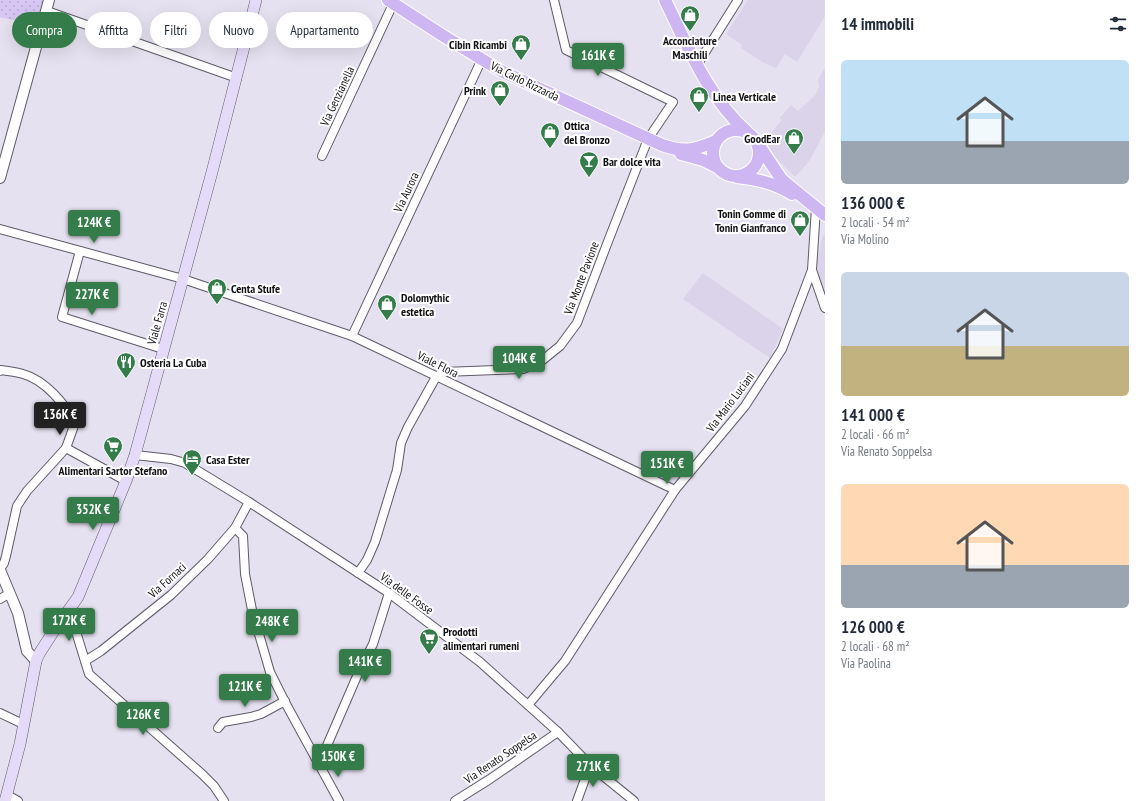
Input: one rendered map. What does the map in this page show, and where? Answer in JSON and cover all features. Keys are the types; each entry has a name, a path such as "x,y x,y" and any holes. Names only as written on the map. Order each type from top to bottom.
{"main road":[{"name":"Viale Farra","path":"6,798 20,744 36,661 39,654 78,597 135,455 237,78 256,0"},
{"path":"665,0 697,65 719,101 731,116 753,137 782,180 820,211"},
{"name":"Via Carlo Rizzarda","path":"391,2 501,71 677,153 702,160 717,167"},
{"path":"719,101 723,117 712,151 713,159 717,167 730,176 762,181 774,185 789,192 820,211"},
{"path":"717,139 725,132 733,130 747,132"},
{"name":"Via Carlo Rizzarda","path":"662,145 678,150 697,149 717,139"},
{"path":"730,176 745,175 752,170 759,158 757,143"}],"street":[{"path":"0,178 49,0"},
{"path":"554,0 566,50 673,102 648,139"},
{"path":"697,65 738,0"},
{"name":"Via Genzianella","path":"322,156 391,2"},
{"path":"46,11 237,78"},
{"name":"Via Aurora","path":"352,336 482,59"},
{"name":"Via Monte Pavione","path":"436,377 443,372 523,369 539,363 560,346 577,323 648,139"},
{"name":"Via Mario Luciani","path":"528,705 565,661 675,490 745,406 782,349 812,270 820,211"},
{"name":"Viale Flora","path":"0,229 183,279 352,336 675,490"},
{"path":"80,251 62,317 163,349"},
{"path":"812,270 825,308"},
{"path":"0,371 2,370 24,374 44,384 60,400 75,423 66,448 27,491 17,506 6,556 0,570 18,612 27,651 36,661"},
{"path":"358,573 367,560 375,542 397,470 402,443 408,427 436,377"},
{"path":"66,448 126,480"},
{"name":"Via delle Fosse","path":"135,455 171,459 184,463 249,502 389,593 480,662 558,732 592,767 634,801"},
{"name":"Via Fornaci","path":"85,661 101,651 171,595 208,559 235,528 249,502"},
{"path":"235,528 243,536 245,574 252,610 270,672 339,801"},
{"path":"319,764 357,676 373,644 389,593"},
{"path":"0,599 10,594"},
{"path":"65,616 77,635 89,674 202,774 214,786 224,801"},
{"path":"218,728 224,722 261,714 285,701"},
{"path":"0,714 23,724"},
{"name":"Via Renato Soppelsa","path":"455,801 490,779 558,732"},
{"path":"577,801 585,779 592,767"},
{"path":"6,798 18,801"}],"shaded area":[{"path":"0,0 43,0 40,12 12,12 12,20 0,17"},
{"path":"748,0 825,0 825,16 797,62 785,54 776,68 764,63 741,48 742,45 726,34"},
{"path":"824,69 825,131 810,160 795,177 775,157 765,140 782,120 780,118 791,105 798,111 816,94 819,87 818,80"},
{"path":"823,235 825,235 825,307 815,268"},
{"path":"703,273 783,329 770,358 683,299"}],"place":[{"name":"Acconciature Maschili","path":"690,32"},
{"name":"Cibin Ricambi","path":"521,61"},
{"name":"Prink","path":"500,107"},
{"name":"Linea Verticale","path":"699,113"},
{"name":"Ottica del Bronzo","path":"550,149"},
{"name":"GoodEar","path":"794,155"},
{"name":"Bar dolce vita","path":"589,178"},
{"name":"Tonin Gomme di Tonin Gianfranco","path":"800,237"},
{"name":"Centa Stufe","path":"217,305"},
{"name":"Dolomythic estetica","path":"387,321"},
{"name":"Osteria La Cuba","path":"126,379"},
{"name":"Alimentari Sartor Stefano","path":"113,463"},
{"name":"Casa Ester","path":"192,476"},
{"name":"Prodotti alimentari rumeni","path":"429,655"}]}
